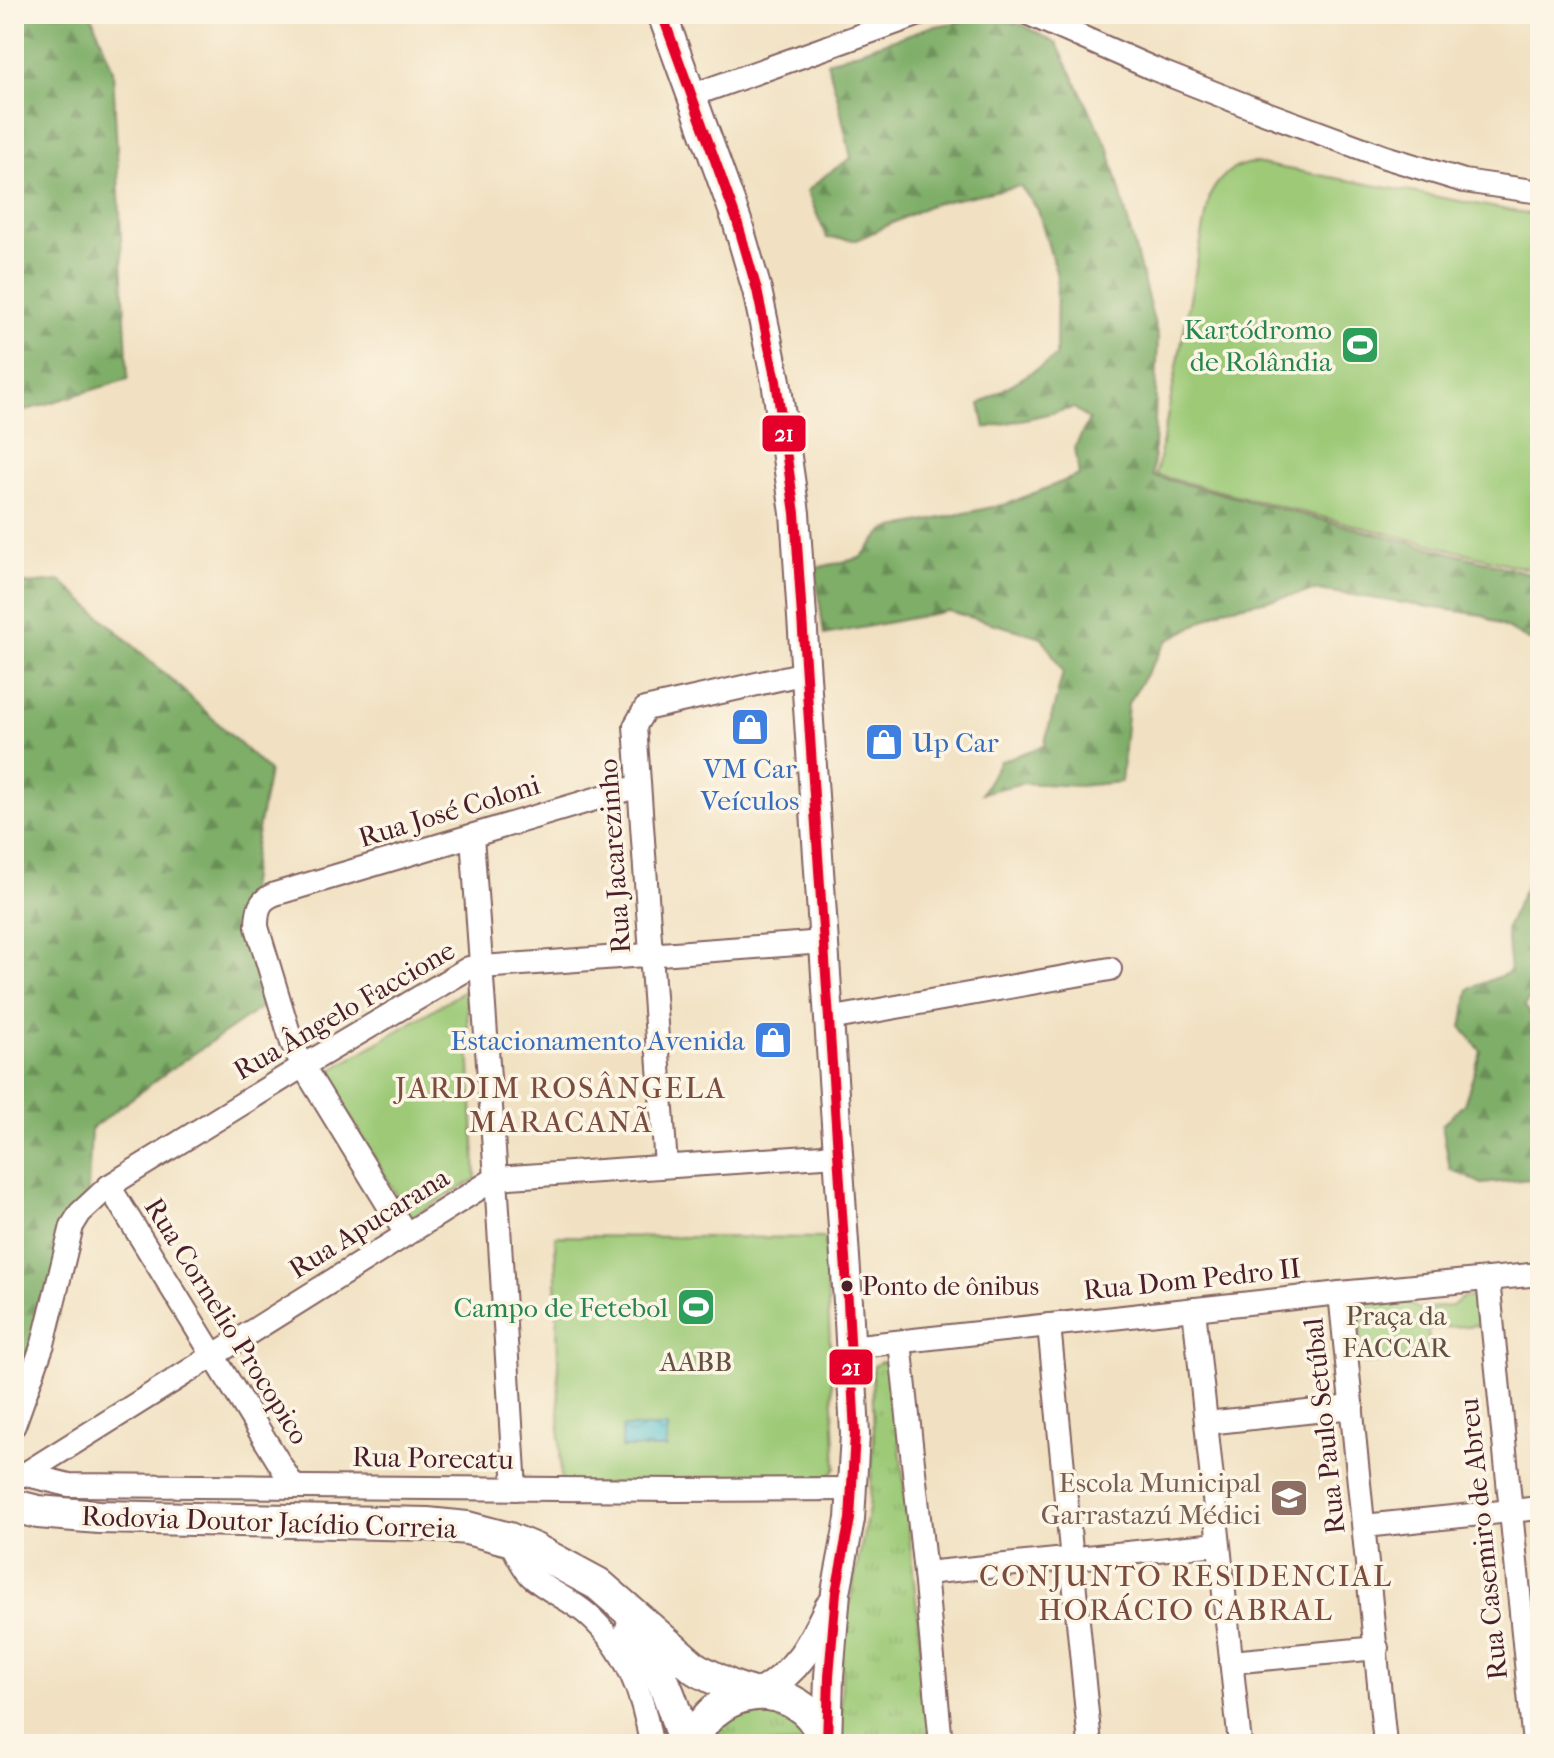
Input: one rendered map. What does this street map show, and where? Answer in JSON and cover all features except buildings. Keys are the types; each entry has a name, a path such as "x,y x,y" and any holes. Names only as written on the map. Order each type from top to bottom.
{"highway":[{"name":"Rodovia Doutor Jacídio Correia","path":"14,1506 38,1512 99,1517 427,1524 467,1528 509,1539 598,1584 696,1669 732,1687 783,1697 800,1705 817,1722 827,1744"},
{"name":"Rodovia Doutor Jacídio Correia","path":"566,1566 628,1623 644,1645 675,1709 684,1744"},
{"path":"692,1744 702,1723 714,1710 733,1699 757,1694"}],"main road":[{"path":"662,14 737,221 757,290 784,429 795,513 855,1434 847,1542 836,1592 827,1744"},
{"path":"757,1694 784,1676 801,1659 836,1592"}],"street":[{"path":"693,95 920,14"},
{"path":"1029,14 1209,91 1385,157 1464,181 1540,192"},
{"name":"Rua Jacarezinho","path":"666,1166 635,726 645,709 806,673"},
{"name":"Rua José Coloni","path":"303,1066 292,1043 257,927 260,904 267,897 639,786"},
{"path":"472,836 515,1489"},
{"name":"Rua Ângelo Faccione","path":"14,1425 43,1344 72,1226 80,1213 109,1186 303,1066 469,968 824,942"},
{"path":"829,1019 1110,969"},
{"path":"303,1066 406,1234"},
{"name":"Rua Apucarana","path":"19,1474 214,1356 496,1178 838,1155"},
{"name":"Rua Cornelio Procopico","path":"109,1186 294,1487"},
{"name":"Rua Dom Pedro II","path":"850,1347 1540,1274"},
{"name":"Rua Casemiro de Abreu","path":"1488,1279 1534,1744"},
{"name":"Rua Paulo Setúbal","path":"1340,1293 1385,1744"},
{"path":"1194,1309 1240,1744"},
{"path":"1049,1325 1090,1744"},
{"path":"900,1342 941,1744"},
{"path":"1207,1423 1352,1407"},
{"name":"Rua Porecatu","path":"19,1474 69,1485 852,1489"},
{"path":"1364,1526 1540,1508"},
{"path":"509,1539 522,1565 533,1577 587,1614 614,1644 635,1678 647,1716 651,1744"},
{"path":"925,1573 1218,1544"},
{"path":"1231,1662 1377,1648"}],"green space":[{"path":"14,14 92,16 113,70 128,379 14,414"},
{"path":"986,17 1023,25 1057,44 1109,149 1158,337 1153,476 1540,576 1534,610 1540,612 1540,646 1482,615 1318,590 1224,609 1167,641 1128,703 1121,782 1079,786 1023,783 982,793 1000,761 1044,746 1063,672 1042,637 948,611 824,635 815,568 860,558 885,530 1007,504 1079,475 1075,447 1089,420 1074,408 985,428 980,404 1056,357 1057,276 1038,210 1020,186 932,204 857,240 827,238 807,191 851,158 827,62 930,27"},
{"name":"Kartódromo de Rolândia","path":"1255,163 1540,216 1540,572 1156,475 1210,195 1228,172"},
{"path":"61,581 269,771 245,921 266,1004 91,1129 87,1209 36,1393 14,1443 14,585"},
{"path":"1540,820 1540,980 1525,1006 1540,1029 1540,1178 1482,1184 1450,1169 1442,1125 1464,1104 1481,1051 1462,1028 1469,989 1510,972 1506,928 1531,876"},
{"path":"466,990 476,1179 410,1218 325,1074"},
{"name":"AABB","path":"555,1236 825,1238 836,1468 828,1479 561,1486"},
{"name":"Praça da FACCAR","path":"1463,1297 1476,1297 1478,1325 1428,1329 1430,1359 1364,1364 1358,1313 1361,1305 1406,1300 1418,1309 1452,1306"},
{"path":"881,1362 887,1364 893,1380 931,1744 841,1744 842,1638 869,1509 874,1438 872,1373 874,1366"},
{"path":"738,1708 783,1709 816,1744 704,1744"}],"water":[{"path":"622,1427 667,1427 667,1448 622,1448"}],"transit line":[{"name":"21","path":"662,14 737,221 757,290 776,381 795,513 855,1434 850,1519 836,1592 827,1743"}],"place":[{"name":"Kartódromo de Rolândia","path":"1360,345"},
{"name":"VM Car Veículos","path":"750,727"},
{"name":"Up Car","path":"884,742"},
{"name":"Estacionamento Avenida","path":"773,1040"},
{"name":"Ponto de ônibus","path":"847,1286"},
{"name":"Campo de Fetebol","path":"696,1307"},
{"name":"Escola Municipal Garrastazú Médici","path":"1289,1498"}],"district":[{"name":"JARDIM ROSÂNGELA MARACANÃ","path":"561,1105"},
{"name":"CONJUNTO RESIDENCIAL HORÁCIO CABRAL","path":"1186,1593"}]}
